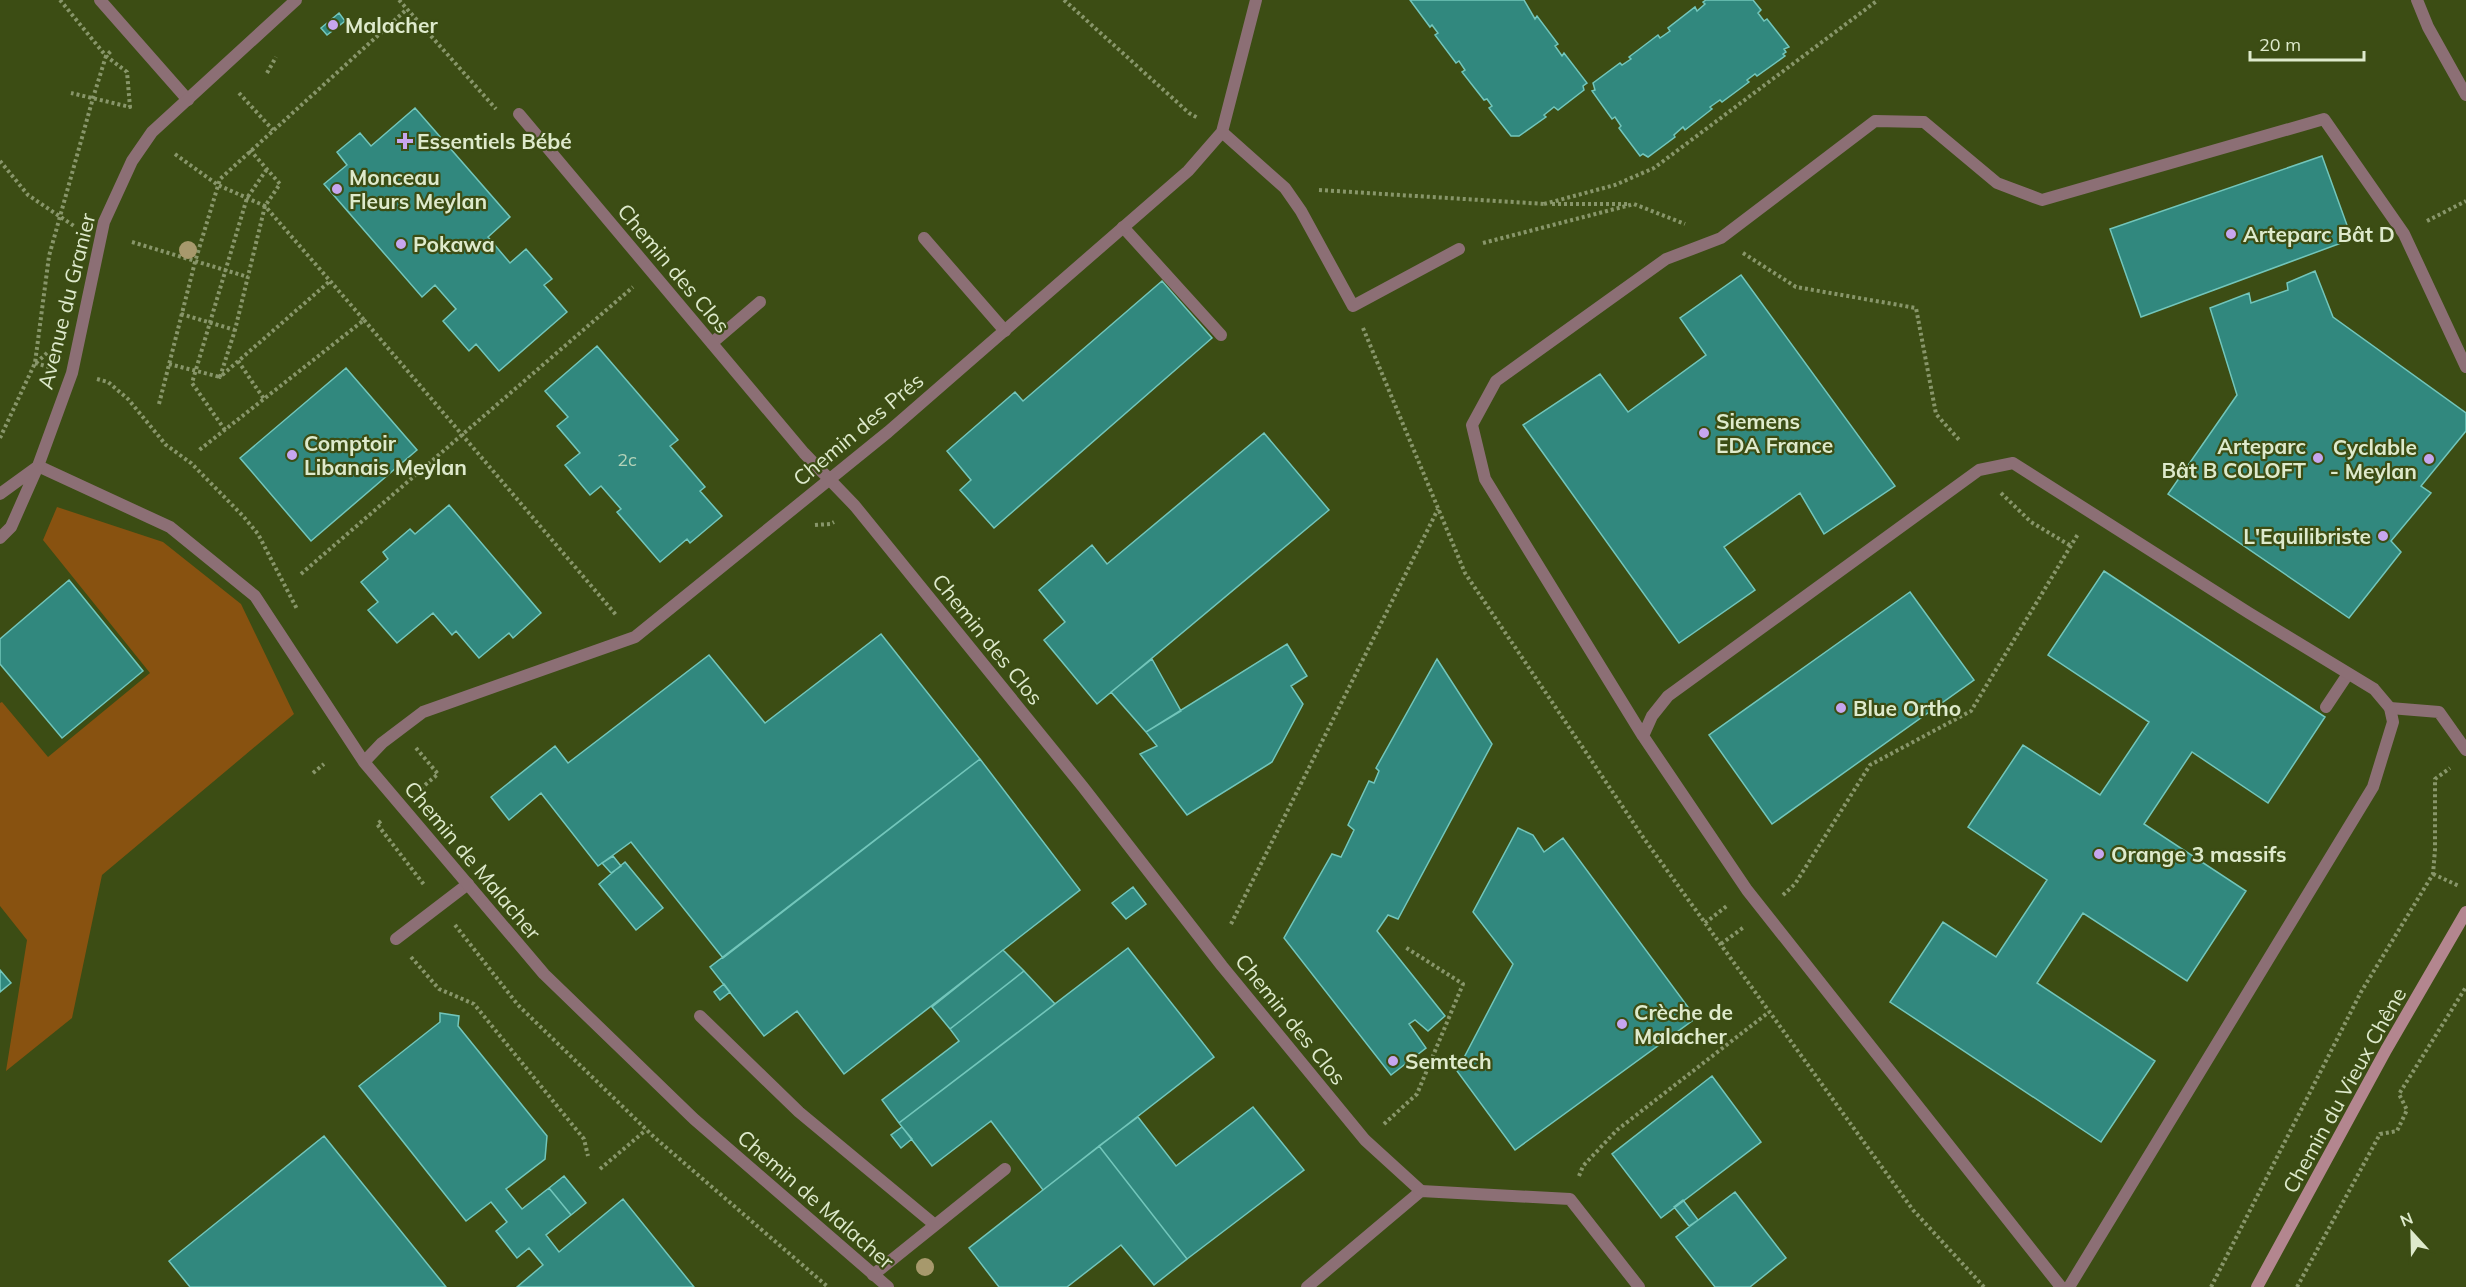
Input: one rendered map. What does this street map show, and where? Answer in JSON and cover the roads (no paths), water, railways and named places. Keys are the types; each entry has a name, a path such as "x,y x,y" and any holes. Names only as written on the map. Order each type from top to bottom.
{"main road":[{"name":"Chemin du Vieux Chêne","path":"2257,1287 2386,1050 2466,912"}],"street":[{"path":"100,0 188,100"},
{"name":"Avenue du Granier","path":"0,538 11,527 38,466 76,357 104,222 132,161 152,132 296,0"},
{"name":"Chemin des Prés","path":"364,762 400,729 423,712 635,637 888,432 1188,171 1222,132 1256,0"},
{"path":"2417,0 2428,27 2466,95"},
{"name":"Chemin des Clos","path":"519,114 804,453 830,479 1076,778 1222,966 1365,1140 1421,1191"},
{"path":"2061,1287 1764,912 1643,736 1485,479 1472,425 1496,381 1666,259 1721,238 1875,121 1924,122 1997,183 2042,200 2324,119 2403,234 2466,367"},
{"path":"1222,132 1285,188 1301,211 1353,306 1459,249"},
{"path":"1123,227 1221,335"},
{"path":"924,238 1005,331"},
{"path":"712,344 760,302"},
{"path":"1643,736 1652,716 1668,696 1979,470 2013,463 2374,689 2390,708 2393,722 2373,787 2069,1287"},
{"path":"0,494 38,466"},
{"name":"Chemin de Malacher","path":"38,466 170,527 255,596 364,762 544,974 694,1119 888,1287"},
{"path":"2326,707 2348,674"},
{"path":"2390,708 2439,712 2466,750"},
{"path":"396,939 468,884"},
{"path":"700,1016 799,1112 935,1225"},
{"path":"873,1275 1005,1169"},
{"path":"1307,1287 1421,1191 1570,1199 1639,1287"}],"place":[{"name":"Malacher","path":"333,25"},
{"name":"Essentiels Bébé","path":"405,141"},
{"name":"Monceau Fleurs Meylan","path":"337,189"},
{"name":"Arteparc Bât D","path":"2231,234"},
{"name":"Pokawa","path":"401,244"},
{"name":"Siemens EDA France","path":"1704,433"},
{"name":"Comptoir Libanais Meylan","path":"292,455"},
{"name":"Arteparc Bât B COLOFT","path":"2318,458"},
{"name":"Cyclable - Meylan","path":"2429,459"},
{"name":"L'Equilibriste","path":"2383,536"},
{"name":"Blue Ortho","path":"1841,708"},
{"name":"Orange 3 massifs","path":"2099,854"},
{"name":"Crèche de Malacher","path":"1622,1024"},
{"name":"Semtech","path":"1393,1061"}]}
